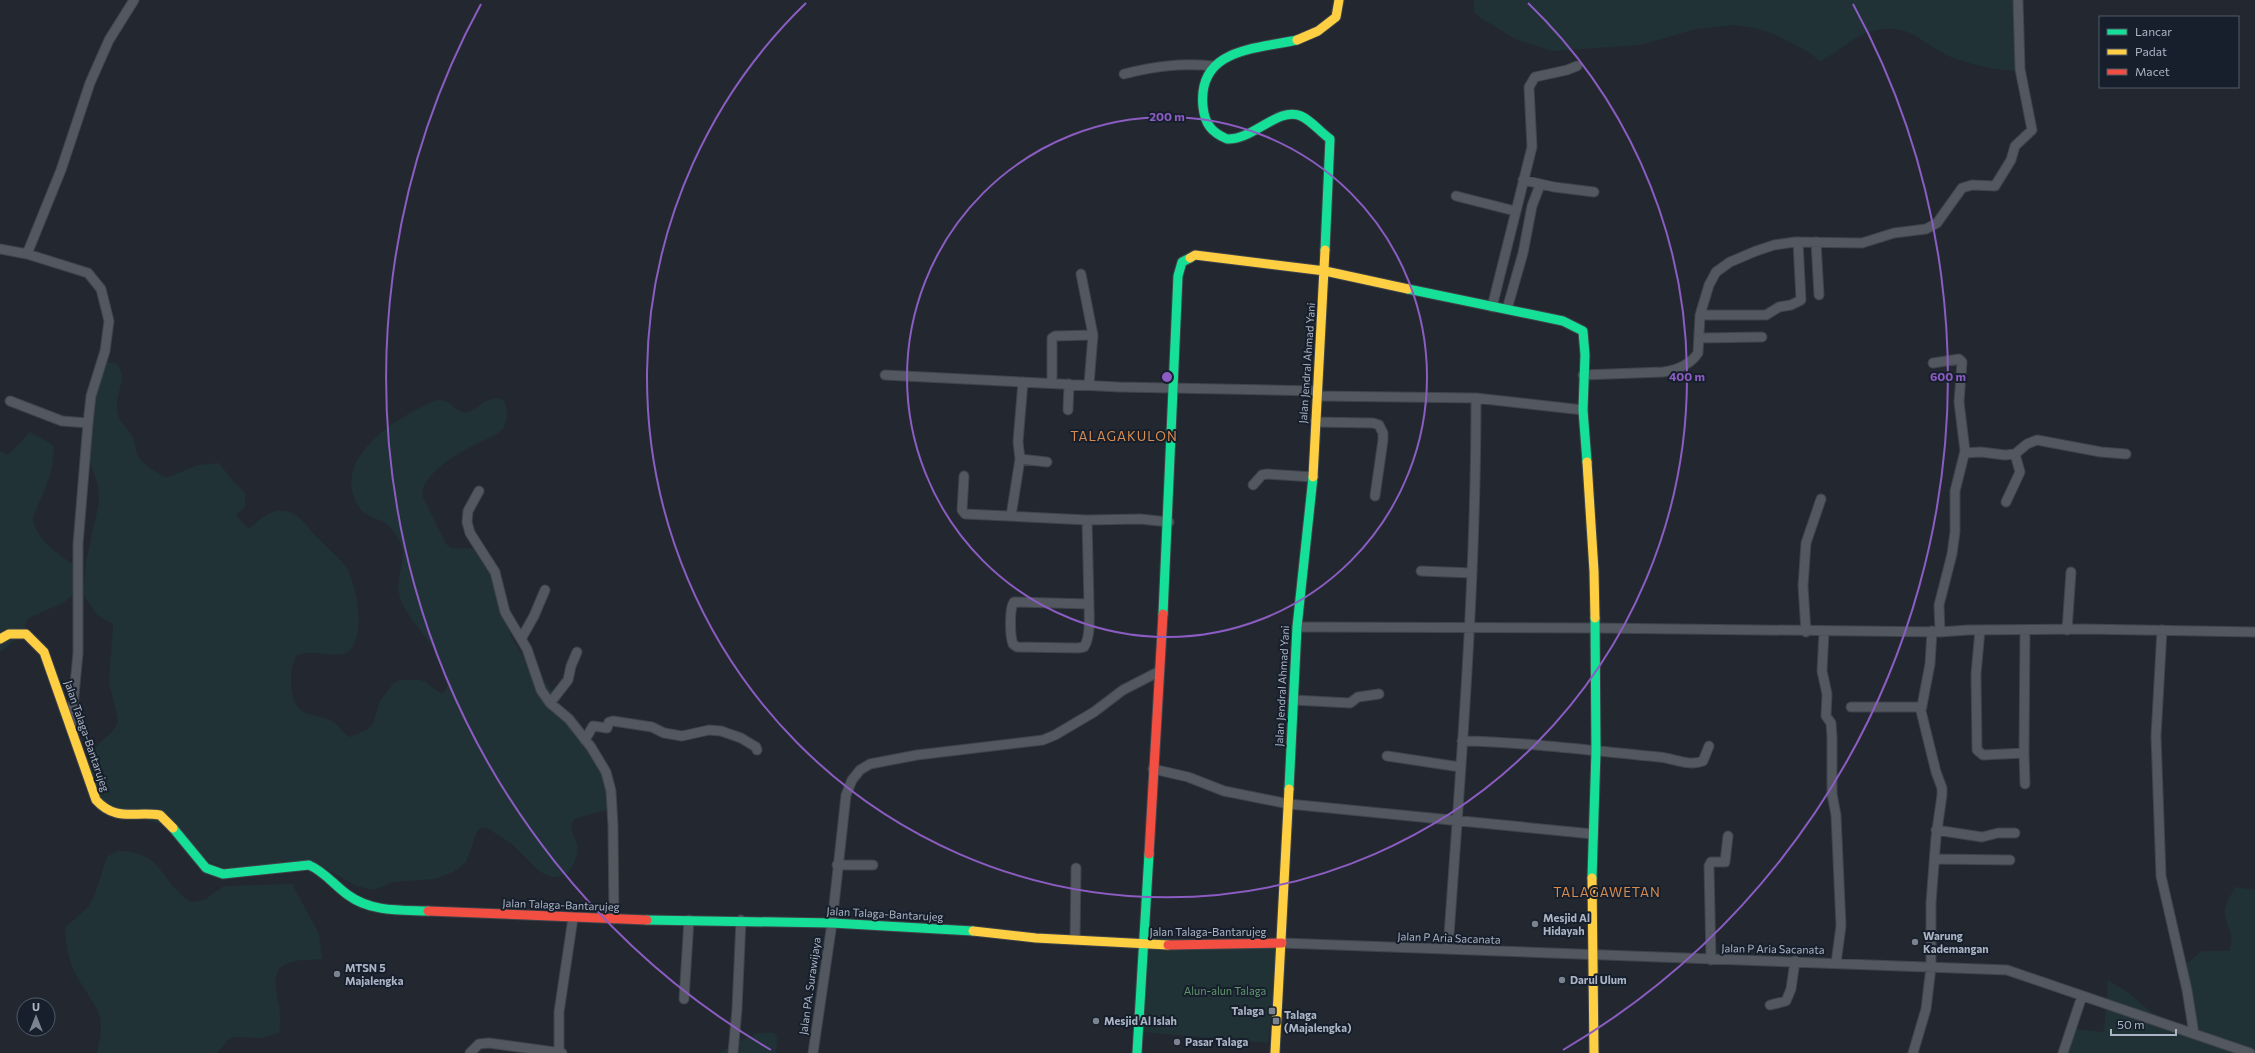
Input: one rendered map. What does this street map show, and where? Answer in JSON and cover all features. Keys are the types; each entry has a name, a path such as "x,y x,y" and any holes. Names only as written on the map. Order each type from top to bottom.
{"main road":[{"path":"1213,66 1227,56 1251,47 1296,40 1318,31 1336,17 1339,0"},
{"name":"Jalan Jendral Ahmad Yani","path":"1213,66 1206,82 1203,101 1204,117 1208,126 1216,135 1224,139 1237,140 1288,114 1301,117 1330,138 1325,272 1318,393 1312,477 1297,627 1282,943 1274,1053"},
{"path":"1137,1053 1145,945 1153,769 1159,687 1158,672 1169,522 1178,276 1179,268 1186,258 1195,256 1232,259 1325,272 1563,321 1581,328 1584,334 1583,410 1594,571 1596,751 1592,834 1594,1053"},
{"name":"Jalan Talaga-Bantarujeg","path":"0,639 9,634 26,634 38,644 49,663 96,800 104,810 114,815 160,815 166,818 206,868 214,872 223,874 309,865 322,870 340,889 356,901 375,907 573,918 740,920 959,929 1145,945 1282,943"}],"street":[{"path":"27,254 61,170 82,101 109,40 134,0"},
{"path":"1584,375 1673,371 1685,365 1697,355 1700,338 1700,315 1709,285 1716,272 1730,262 1756,251 1798,242 1862,243 1894,233 1926,229 1937,223 1962,188 1972,185 1992,187 1999,183 2012,157 2015,146 2032,130 2020,70 2018,0"},
{"path":"1124,74 1146,68 1161,66 1192,64 1213,66"},
{"path":"1492,307 1532,147 1529,87 1535,77 1567,70 1577,66"},
{"path":"1523,180 1540,185 1594,192"},
{"path":"1507,309 1523,253 1532,206 1540,185"},
{"path":"1456,196 1515,212"},
{"path":"1700,315 1766,315 1779,307 1791,305 1800,300 1798,242"},
{"path":"1816,242 1819,295"},
{"path":"0,249 27,254 88,273 95,279 105,300 109,320 108,334 94,383 88,423 78,544 79,622 74,718 71,727"},
{"path":"1081,274 1093,335 1089,384"},
{"path":"1052,383 1051,341 1053,337 1093,335"},
{"path":"1700,338 1762,337"},
{"path":"1913,1053 1926,1009 1931,967 1931,903 1936,830 1942,788 1924,726 1922,707 1936,632 1939,605 1952,554 1955,532 1955,491 1965,453 1959,402 1962,362 1959,359 1933,363"},
{"path":"885,375 1069,384 1476,398 1583,410"},
{"path":"1011,516 1020,460 1018,438 1023,382"},
{"path":"1068,410 1069,384"},
{"path":"1448,949 1456,819 1466,708 1476,398"},
{"path":"10,401 62,421 88,423"},
{"path":"1315,422 1373,423 1379,425 1383,433 1375,496"},
{"path":"1965,453 1981,452 2005,456 2015,454 2027,444 2037,440 2101,452 2126,454"},
{"path":"2006,502 2020,472 2015,454"},
{"path":"1020,460 1047,462"},
{"path":"1253,485 1262,475 1267,474 1312,477"},
{"path":"964,476 963,512 967,514 1087,520 1140,519 1169,522"},
{"path":"479,491 468,511 467,522 470,533 495,572 505,612 527,648 540,690 550,703 569,719 606,772 611,791 614,919"},
{"path":"1806,632 1803,586 1806,543 1821,499"},
{"path":"1087,520 1089,604 1087,642 1084,647 1017,647 1013,644 1011,620 1012,604 1014,602 1089,604"},
{"path":"1421,571 1471,573"},
{"path":"2067,630 2070,572"},
{"path":"521,639 534,616 545,590"},
{"path":"1297,627 1595,628 1806,632 1936,632 1980,630 2162,630 2255,632"},
{"path":"1980,630 1976,674 1977,750 1983,755 2024,753"},
{"path":"2025,630 2025,784"},
{"path":"2162,630 2156,736 2161,876 2187,990 2194,1034"},
{"path":"1824,632 1822,671 1827,694 1826,716 1831,723 1832,730 1832,794 1836,815 1840,926 1836,963"},
{"path":"550,703 568,680 577,652"},
{"name":"Jalan PA. Surawijaya","path":"813,1053 832,923 837,865 846,795 852,780 860,770 870,764 917,755 1043,740 1078,723 1123,690 1158,672"},
{"path":"1293,700 1350,703 1358,697 1379,694"},
{"path":"1851,707 1922,707"},
{"path":"585,740 593,726 607,728 608,722 613,721 652,727 664,733 682,736 709,730 721,731 741,738 756,747 758,750"},
{"path":"1462,742 1505,742 1698,763 1703,761 1709,746"},
{"path":"1387,756 1460,767"},
{"path":"1153,769 1188,777 1224,790 1289,804 1456,819 1592,834"},
{"path":"1936,830 1982,837 1998,833 2015,833"},
{"path":"1711,960 1708,866 1711,862 1725,862 1728,836"},
{"path":"1935,859 2010,860"},
{"path":"837,865 873,865"},
{"path":"1075,940 1076,868"},
{"path":"470,1053 479,1044 489,1043 561,1053 559,1012 573,918"},
{"path":"684,999 689,920"},
{"path":"733,1053 737,1009 740,920"},
{"name":"Jalan P Aria Sacanata","path":"1282,943 2007,970 2250,1053"},
{"path":"1770,1005 1786,1001 1791,989 1795,961"},
{"path":"2063,1053 2082,996"}],"green space":[{"path":"1474,0 2019,0 2020,71 2003,70 1962,61 1943,53 1908,32 1898,29 1887,29 1866,33 1852,40 1827,58 1820,61 1807,51 1778,36 1760,29 1735,25 1696,29 1640,45 1552,51 1515,39 1478,16 1474,12"},
{"path":"103,363 116,363 120,368 122,379 117,404 118,414 122,423 133,436 139,458 146,465 166,478 198,465 219,463 231,479 245,493 245,507 236,515 249,529 262,518 277,511 293,513 303,521 346,567 354,585 358,610 357,634 354,644 349,651 344,654 331,655 310,653 296,656 292,669 291,685 297,707 302,711 331,721 350,737 368,729 373,724 380,701 393,684 399,680 420,680 427,683 438,692 444,693 447,684 446,674 442,663 401,601 399,582 403,557 399,540 388,525 362,511 353,494 352,478 356,463 365,448 378,436 393,424 431,402 438,400 445,401 461,412 468,412 488,400 503,400 507,414 503,429 442,465 428,479 422,495 446,544 451,548 482,549 488,559 502,612 512,638 525,659 548,685 609,779 612,808 574,819 572,822 571,826 577,846 577,854 568,873 557,877 551,877 539,871 512,844 487,828 481,828 477,831 466,862 453,872 435,879 392,882 374,890 356,886 318,864 232,872 210,862 164,825 103,807 92,775 91,759 99,744 113,731 118,720 109,683 113,624 97,615 83,594 86,562 99,503 98,484 87,456 93,379"},
{"path":"30,432 53,445 50,473 33,517 34,524 37,532 49,546 77,566 74,594 63,603 28,618 22,635 0,652 0,451 8,455"},
{"path":"117,851 133,852 145,856 154,862 181,895 192,902 204,900 224,886 292,884 319,934 322,959 301,960 288,963 278,972 276,986 280,1014 279,1033 261,1038 233,1037 228,1040 217,1053 97,1053 100,1039 100,1018 93,1002 73,968 68,951 65,928 88,907 94,897 107,857"},
{"path":"2235,887 2255,890 2255,1053 2064,1053 2065,1028 2104,1032 2108,980 2129,993 2152,1013 2196,1030 2186,976 2187,964 2202,951 2229,951 2232,941 2225,910"},
{"name":"Alun-alun Talaga","path":"1146,937 1281,946 1268,1043 1143,1032"},
{"path":"757,1033 774,1033 777,1038 776,1053 718,1053"}],"traffic: fast":[{"path":"1297,40 1248,50 1232,55 1219,62 1209,73 1204,88 1203,107 1207,123 1213,130 1227,139 1237,138 1275,119 1292,114 1305,118 1330,139 1325,250"},
{"path":"1163,614 1178,276 1182,262 1190,258"},
{"path":"1408,289 1563,321 1583,331 1585,355 1583,410 1587,462"},
{"path":"1289,789 1297,627 1313,477"},
{"path":"1592,878 1596,751 1595,618"},
{"path":"173,828 206,868 223,874 309,865 320,871 348,895 366,905 396,910 428,911"},
{"path":"1137,1053 1149,854"},
{"path":"647,920 832,923 973,931"}],"traffic: slow":[{"path":"1297,40 1318,31 1336,17 1339,0"},
{"path":"1313,477 1325,250"},
{"path":"1190,258 1195,255 1325,271 1408,289"},
{"path":"1587,462 1594,571 1595,618"},
{"path":"0,639 9,634 26,634 44,652 96,800 103,807 118,813 160,815 173,828"},
{"path":"1275,1053 1289,789"},
{"path":"1592,878 1594,1053"},
{"path":"973,931 1036,938 1168,945"}],"traffic: jam":[{"path":"1149,854 1163,614"},
{"path":"428,911 647,920"},
{"path":"1168,945 1282,943"}],"place":[{"name":"Mesjid Al Hidayah","path":"1535,924"},
{"name":"Warung Kademangan","path":"1915,942"},
{"name":"MTSN 5 Majalengka","path":"337,974"},
{"name":"Darul Ulum","path":"1562,980"},
{"name":"Talaga","path":"1272,1011"},
{"name":"Mesjid Al Islah","path":"1096,1021"},
{"name":"Talaga (Majalengka)","path":"1276,1021"},
{"name":"Pasar Talaga","path":"1177,1042"}],"district":[{"name":"TALAGAKULON","path":"1124,436"},
{"name":"TALAGAWETAN","path":"1607,892"}]}
